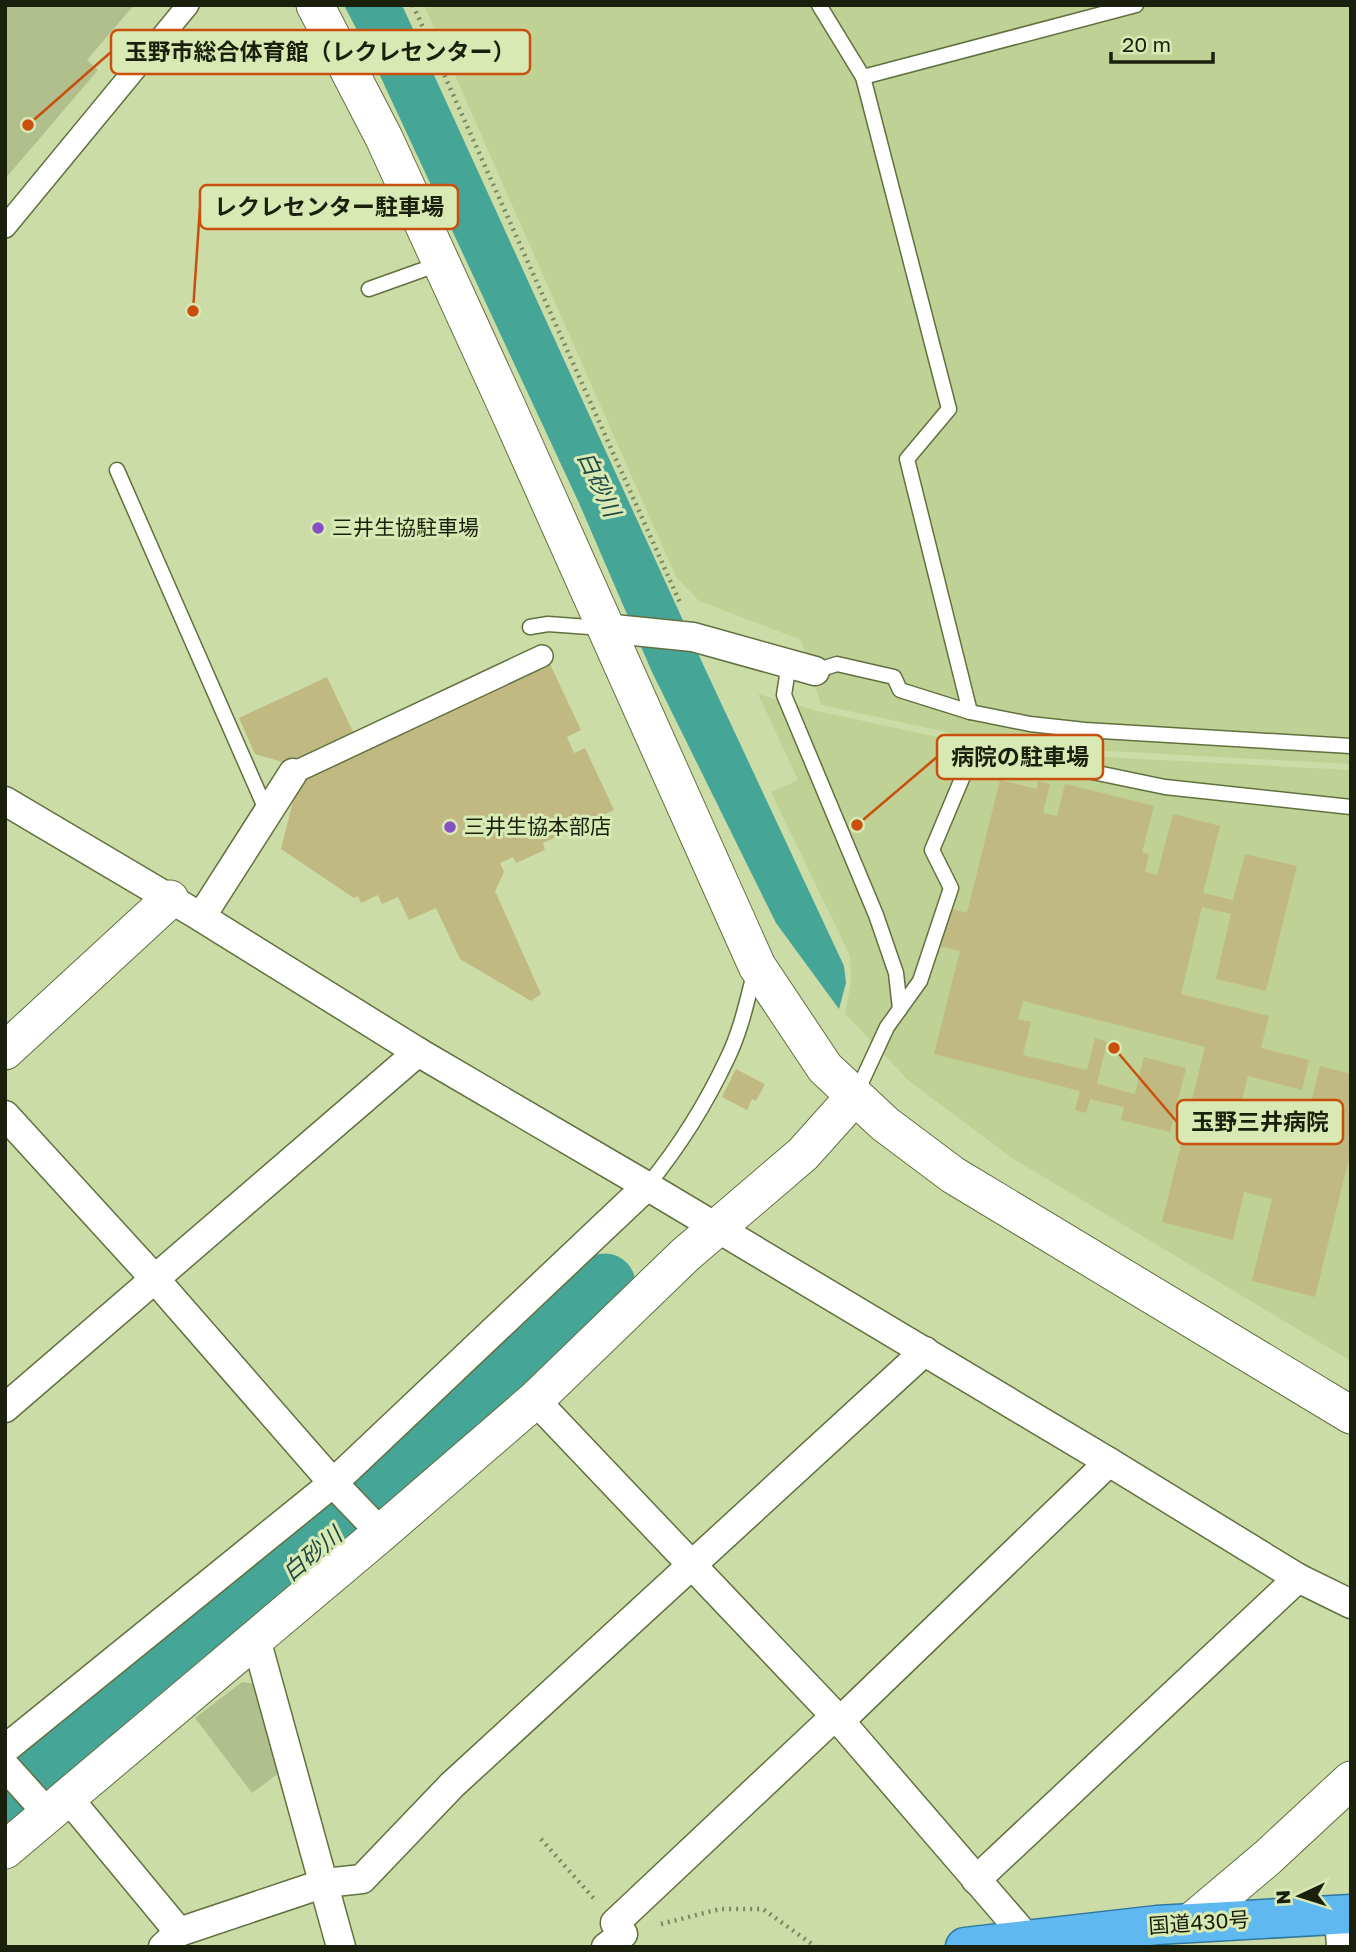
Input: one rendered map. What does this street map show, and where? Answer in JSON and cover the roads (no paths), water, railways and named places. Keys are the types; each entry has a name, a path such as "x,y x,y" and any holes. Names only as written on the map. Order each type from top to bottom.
{"highway":[{"name":"国道430号","path":"965,1947 1190,1923 1344,1925"}],"street":[{"path":"5,227 188,5"},
{"path":"315,5 384,138 441,264 619,630 757,966 825,1068 885,1124 953,1175 1351,1415"},
{"path":"619,630 696,638 802,667"},
{"path":"201,917 293,773 541,656"},
{"path":"5,802 170,898 418,1052 925,1351 1298,1578 1351,1604"},
{"path":"5,1051 170,898"},
{"path":"5,1408 418,1052"},
{"path":"5,1850 51,1804 256,1639 374,1525 535,1400 716,1227 803,1154 855,1097"},
{"path":"5,1115 154,1278 337,1488 374,1525"},
{"path":"647,1186 337,1488 6,1761 51,1804 171,1939 325,1883 362,1879 452,1785 925,1351"},
{"path":"535,1400 837,1719 1028,1939"},
{"path":"615,1935 837,1719 1109,1462"},
{"path":"976,1880 1298,1578"},
{"path":"256,1639 341,1947"},
{"path":"1190,1923 1267,1858 1351,1780"}],"lane":[{"path":"819,5 863,77 948,409 906,459 970,712"},
{"path":"863,77 1136,5"},
{"path":"369,289 441,264"},
{"path":"117,470 267,812"},
{"path":"530,626 548,624 619,630"},
{"path":"900,1010 896,973 876,915 784,695 802,667 837,664 894,677 900,690 970,712 1030,724 1085,730 1351,746"},
{"path":"855,1097 887,1027 920,981 951,888 932,850 971,762 1073,768 1165,787 1351,807"},
{"path":"647,1186 678,1143 729,1056 757,966"}],"water":[{"path":"344,5 402,5 844,966 846,983 839,1009 776,923 652,672 579,503 376,67"}],"waterway":[{"name":"白砂川","path":"5,1808 351,1522 605,1284"}],"place":[{"name":"玉野市総合体育館（レクレセンター）","path":"28,125"},
{"name":"レクレセンター駐車場","path":"193,311"},
{"name":"三井生協駐車場","path":"318,528"},
{"name":"病院の駐車場","path":"857,825"},
{"name":"三井生協本部店","path":"450,827"},
{"name":"玉野三井病院","path":"1114,1048"}]}
